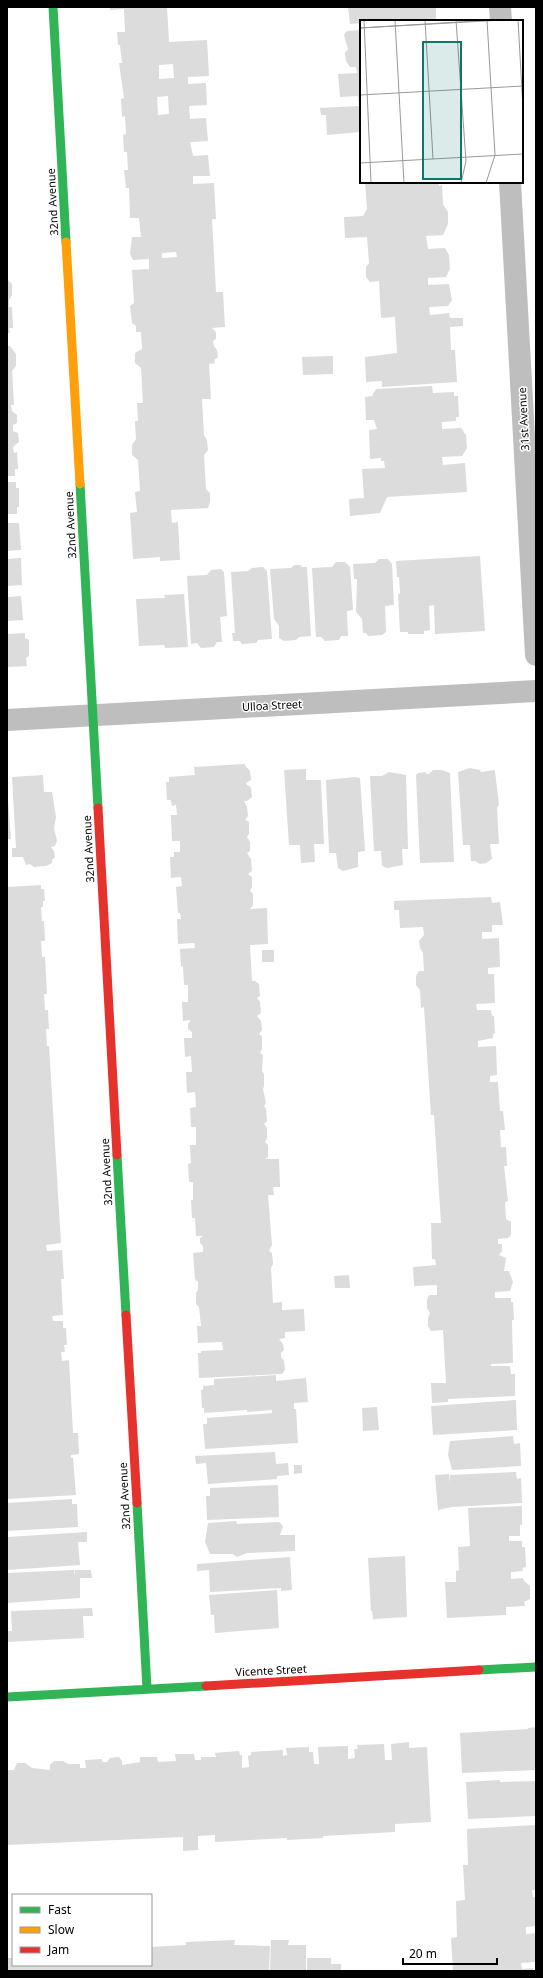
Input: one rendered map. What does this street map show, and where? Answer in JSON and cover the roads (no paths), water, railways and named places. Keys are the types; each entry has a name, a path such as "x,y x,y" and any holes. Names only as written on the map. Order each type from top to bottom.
{"street":[{"name":"32nd Avenue","path":"53,7 147,1689"},
{"path":"500,7 501,20"},
{"name":"31st Avenue","path":"510,183 536,655"},
{"name":"Ulloa Street","path":"7,720 536,691"},
{"name":"Vicente Street","path":"7,1697 536,1667"}]}
